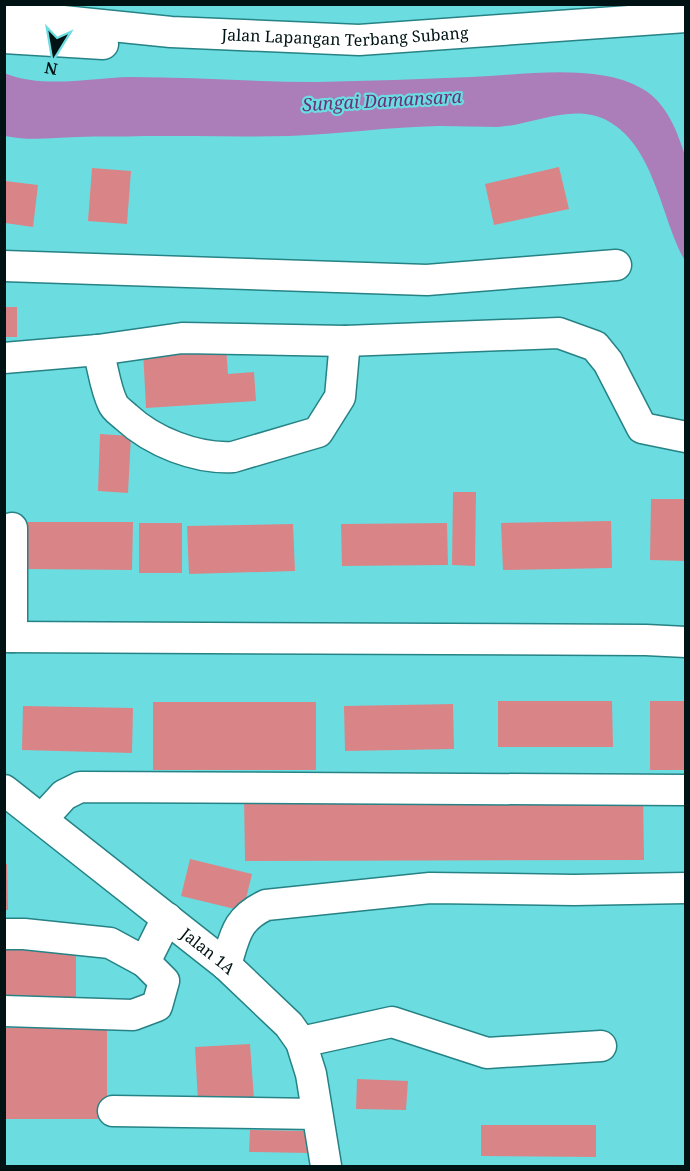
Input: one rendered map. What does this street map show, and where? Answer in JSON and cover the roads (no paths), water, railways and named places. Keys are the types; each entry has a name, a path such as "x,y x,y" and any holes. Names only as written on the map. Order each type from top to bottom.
{"street":[{"path":"639,21 670,7 671,4"},
{"name":"Jalan Lapangan Terbang Subang","path":"4,15 171,32 359,40 686,17"},
{"name":"Jalan Lapangan Terbang Subang","path":"4,38 372,56 686,34"},
{"path":"4,266 427,280 616,265"},
{"path":"4,358 98,350 182,338 345,341 559,333 595,345 608,362 642,428 686,436"},
{"path":"98,350 114,405 134,424 169,444 194,453 220,458 233,457 318,432 340,397 345,341"},
{"path":"12,528 8,637 686,642"},
{"path":"42,819 64,795 81,787 686,790"},
{"name":"Jalan 1A","path":"4,789 226,965 289,1025 301,1042 311,1074 326,1167"},
{"path":"226,965 242,921 252,912 266,905 430,888 574,890 686,888"},
{"path":"145,962 167,918"},
{"path":"4,934 110,943 145,962 164,981 157,1006 132,1015 4,1011"},
{"path":"301,1042 392,1022 487,1053 601,1046"},
{"path":"112,1111 317,1114"}],"water":[{"name":"Sungai Damansara","path":"558,72 603,75 623,80 641,88 658,101 670,119 683,149 686,159 685,261 647,165 624,133 608,121 595,116 567,114 498,127 439,126 290,136 23,138 5,136 4,73 19,78 51,82 130,77 317,82"}]}
